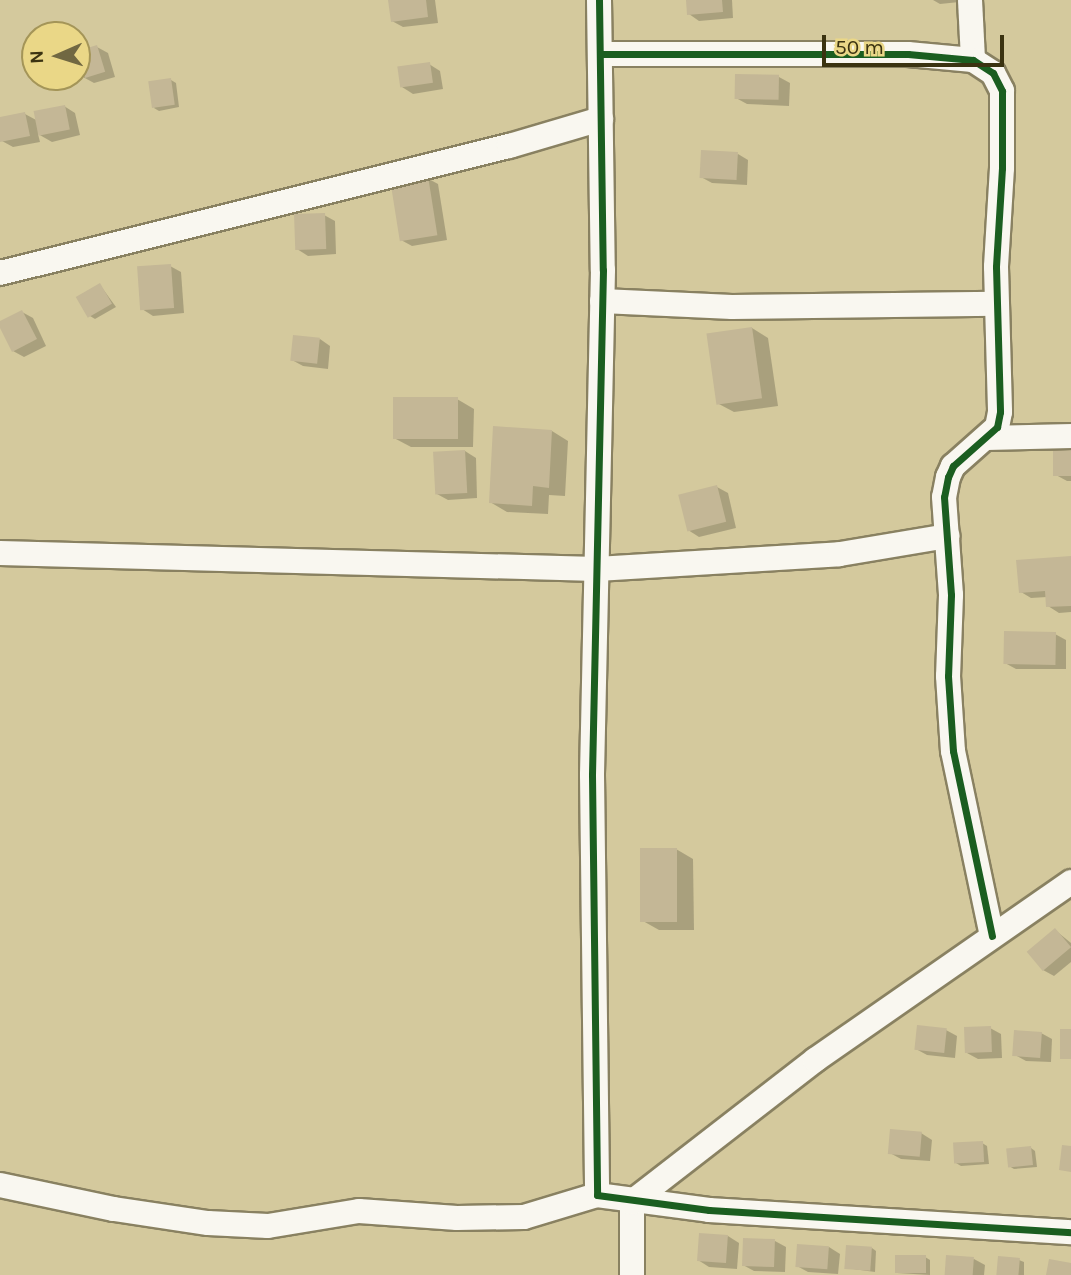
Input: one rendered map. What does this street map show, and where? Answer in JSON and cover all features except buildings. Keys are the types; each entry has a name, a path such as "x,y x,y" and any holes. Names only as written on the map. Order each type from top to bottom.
{"street":[{"path":"597,1195 592,775 602,301 599,0"},
{"path":"970,0 973,60"},
{"path":"600,54 908,54 973,60 993,73 1002,92 996,304 1000,412 997,427 988,438 953,466 947,477 944,497 951,595 948,676 953,751 992,936"},
{"path":"0,273 509,146 601,119"},
{"path":"602,301 732,307 996,304"},
{"path":"988,438 1071,436"},
{"path":"0,553 597,569 840,554 947,536"},
{"path":"632,1202 815,1060 1071,882"},
{"path":"0,1185 127,1211 208,1223 268,1226 359,1211 457,1219 524,1217 597,1195 632,1202 819,1218 1071,1232"},
{"path":"632,1202 632,1275"}],"cycle path":[{"path":"599,0 603,270 592,775 597,1195 709,1210 1071,1232"},
{"path":"600,54 908,54 973,60 993,73 1002,91 1002,168 996,267 1000,412 997,427 953,466 944,497 951,595 948,676 953,751 992,936"}]}
